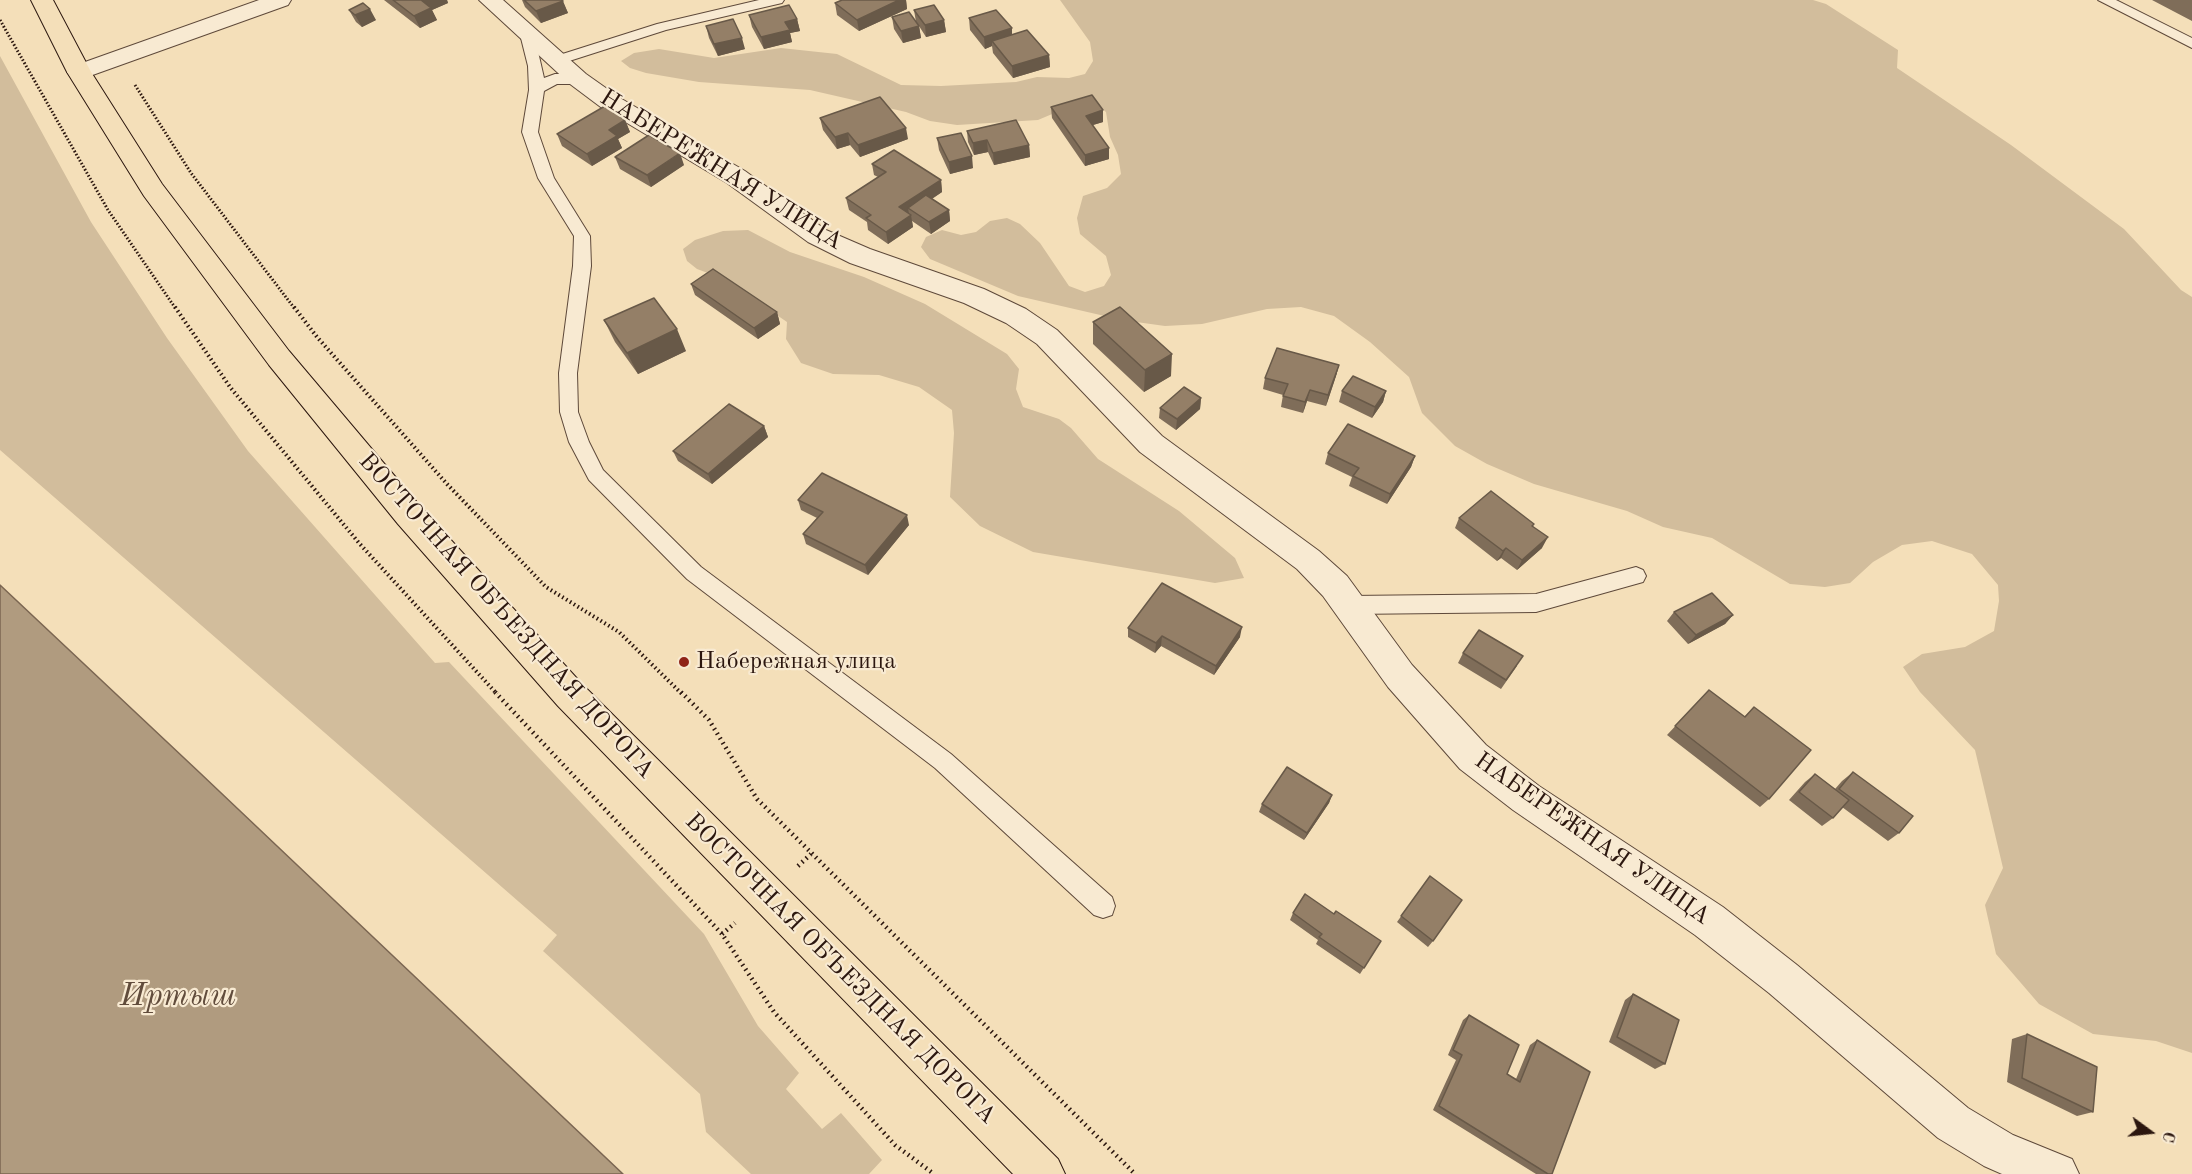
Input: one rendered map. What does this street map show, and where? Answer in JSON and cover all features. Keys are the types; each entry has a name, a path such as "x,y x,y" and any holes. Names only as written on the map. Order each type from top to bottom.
{"main road":[{"name":"ВОСТОЧНАЯ ОБЪЕЗДНАЯ ДОРОГА","path":"42,0 80,72 159,200 279,358 409,515 570,695 1043,1174"}],"street":[{"path":"80,72 280,0"},
{"name":"НАБЕРЕЖНАЯ УЛИЦА","path":"490,0 568,70 611,103 736,177 818,236 860,256 974,296 1016,316 1047,337 1151,444 1308,560 1335,586 1400,676 1473,757 1526,798 1709,921 1783,979 1953,1123 1999,1151 2057,1174"}],"lane":[{"path":"537,90 568,70 662,27 777,0"},
{"path":"2105,0 2192,44"},
{"path":"527,34 535,66 537,90 530,132 535,152 546,178 582,236 582,266 568,373 569,412 579,442 596,475 694,573 943,761 1103,906"},
{"path":"1349,605 1536,603 1636,576"}],"path":[{"path":"0,22 108,210 230,387 359,543 524,724 722,934 782,1021 895,1145 934,1174"},
{"path":"117,58 191,173 317,337 447,484 546,587 619,632 709,720 757,799 1135,1174"}],"shaded area":[{"path":"1060,0 1813,0 1826,4 1898,50 1897,68 2011,145 2124,229 2181,290 2192,297 2192,1053 2156,1041 2093,1034 2039,1004 1996,954 1985,905 2003,868 1975,750 1920,692 1903,667 1922,654 1965,647 1994,631 1999,601 1998,585 1972,554 1932,541 1902,545 1873,562 1850,583 1825,587 1790,584 1712,538 1663,527 1627,511 1534,484 1487,464 1455,446 1422,413 1409,377 1370,342 1334,316 1301,307 1267,309 1202,324 1165,326 1122,320 1018,296 930,259 921,247 926,237 942,230 961,235 976,232 990,221 1007,218 1020,224 1040,243 1069,286 1085,292 1104,286 1111,275 1106,256 1080,234 1077,218 1083,196 1107,188 1121,174 1118,155 1110,137 1106,112 1100,107 1071,106 1038,120 957,125 930,121 906,112 810,90 699,82 646,73 630,68 621,61 634,53 659,49 714,58 781,48 837,54 901,85 941,86 1016,82 1037,77 1069,78 1085,74 1093,61 1090,42"},
{"path":"0,56 91,222 167,338 248,451 435,663 449,662 704,934 758,1026 799,1073 786,1089 822,1129 841,1113 882,1160 869,1174 751,1174 706,1132 700,1094 543,951 557,935 0,450"},
{"path":"748,230 790,252 864,277 925,304 1007,354 1019,369 1016,389 1023,407 1059,419 1071,428 1098,459 1179,511 1235,558 1244,578 1215,583 1033,552 980,526 950,497 954,433 952,410 919,387 879,375 833,374 801,363 786,339 787,322 724,279 697,269 687,261 683,249 695,240 723,231"}],"water":[{"name":"Иртыш","path":"0,585 200,773 623,1174 0,1174"}],"building":[{"path":"393,0 421,0 431,8 414,16"},
{"path":"524,0 562,0 563,1 536,11"},
{"path":"842,0 899,0 857,20 835,3"},
{"path":"363,3 370,9 355,15 349,10"},
{"path":"789,5 797,19 785,22 790,30 761,37 749,15"},
{"path":"934,5 944,20 925,25 914,10"},
{"path":"996,10 1012,28 984,37 969,18"},
{"path":"909,12 919,26 901,31 892,17"},
{"path":"733,19 742,38 714,44 706,26"},
{"path":"1027,30 1049,55 1012,66 992,41"},
{"path":"1092,95 1103,110 1086,116 1109,148 1085,155 1051,107"},
{"path":"880,97 906,128 858,145 848,133 835,137 820,118"},
{"path":"605,106 625,120 609,130 617,136 587,154 557,134"},
{"path":"1016,120 1029,145 993,153 987,140 973,143 967,131"},
{"path":"961,133 972,156 949,162 937,138"},
{"path":"649,135 680,153 647,175 615,157"},
{"path":"894,150 941,180 899,207 911,215 886,232 866,218 871,215 846,198 886,172 872,164"},
{"path":"926,195 949,210 929,222 908,208"},
{"path":"713,269 777,312 754,328 691,284"},
{"path":"654,298 677,329 627,353 604,320"},
{"path":"1120,307 1172,354 1145,370 1093,322"},
{"path":"1277,348 1339,365 1328,395 1310,390 1305,402 1283,396 1288,384 1265,378"},
{"path":"1353,376 1386,391 1375,407 1342,391"},
{"path":"1184,387 1201,398 1177,419 1160,408"},
{"path":"729,404 764,426 708,474 673,451"},
{"path":"1348,424 1415,456 1390,494 1353,476 1359,468 1328,453"},
{"path":"822,473 907,515 865,565 803,534 823,512 798,500"},
{"path":"1491,491 1548,537 1522,560 1506,548 1503,551 1459,518"},
{"path":"1162,583 1242,627 1216,666 1162,636 1156,643 1128,628"},
{"path":"1712,593 1733,615 1696,635 1674,612"},
{"path":"1479,630 1523,656 1506,680 1463,653"},
{"path":"1709,690 1745,717 1754,707 1811,750 1769,799 1675,726"},
{"path":"1287,767 1332,795 1307,833 1262,804"},
{"path":"1853,772 1913,816 1899,833 1839,789"},
{"path":"1815,774 1849,800 1833,818 1799,792"},
{"path":"1430,876 1462,900 1433,941 1401,916"},
{"path":"1305,894 1334,914 1336,911 1381,941 1364,968 1319,937 1322,934 1293,913"},
{"path":"1633,994 1679,1020 1665,1064 1617,1037"},
{"path":"1469,1015 1519,1045 1507,1074 1520,1082 1537,1040 1590,1072 1552,1174 1548,1174 1439,1106 1462,1055 1453,1050"},
{"path":"2027,1034 2097,1067 2093,1112 2022,1078"}],"place":[{"name":"Набережная улица","path":"684,662"}]}
